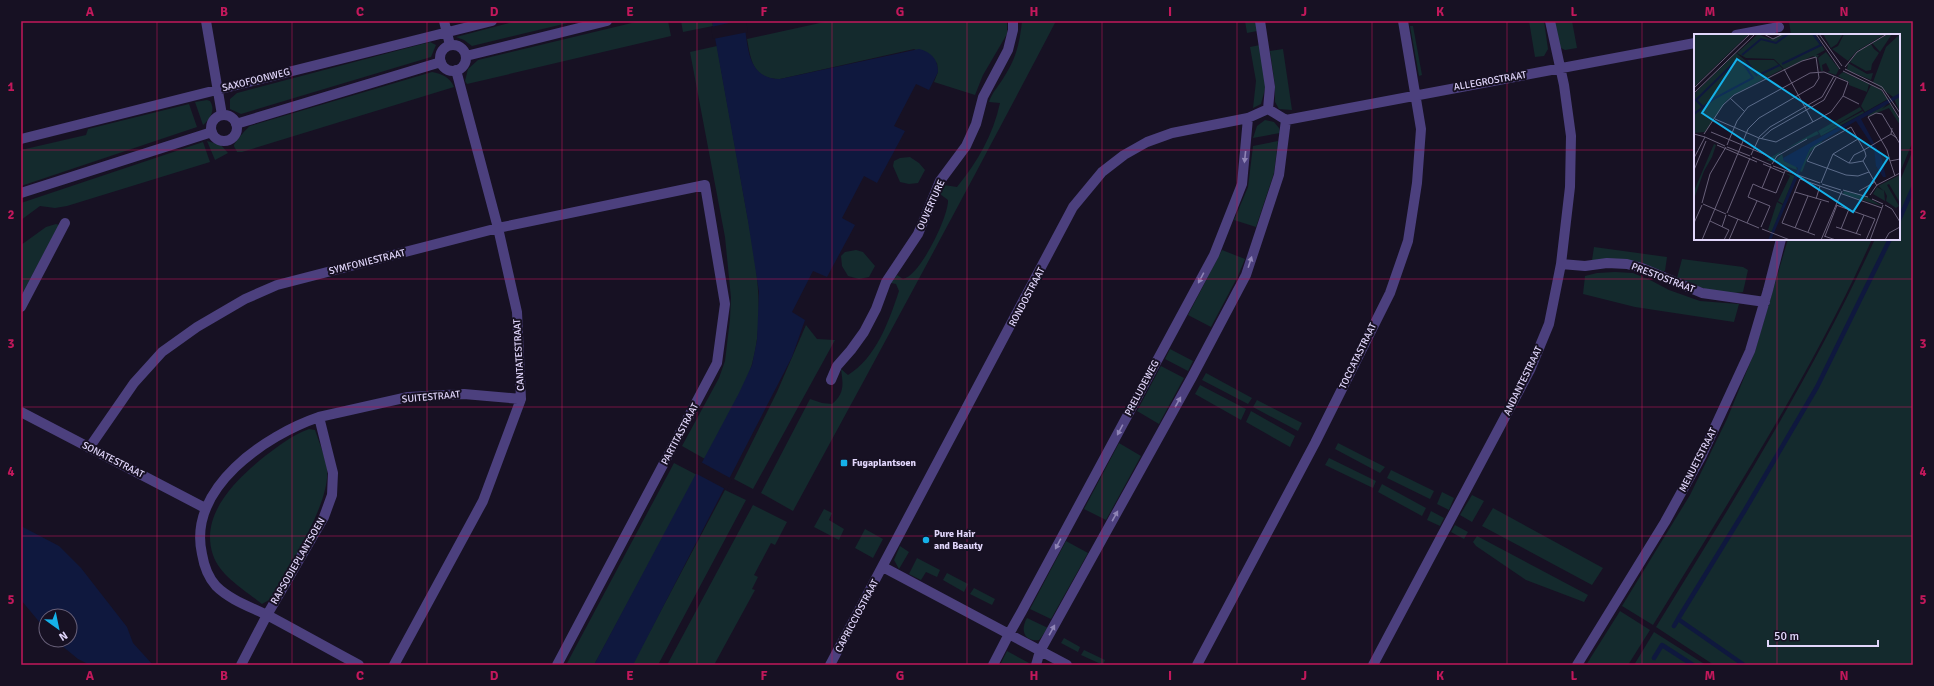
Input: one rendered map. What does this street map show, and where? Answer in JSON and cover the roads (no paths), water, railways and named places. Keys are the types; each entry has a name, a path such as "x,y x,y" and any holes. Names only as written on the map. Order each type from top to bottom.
{"street":[{"path":"206,21 222,115"},
{"path":"444,21 450,46"},
{"name":"SAXOFOONWEG","path":"21,140 492,21"},
{"path":"466,56 607,21"},
{"name":"OUVERTURE","path":"831,380 837,366 864,332 876,309 886,282 918,234 940,181 966,146 976,124 983,97 1008,50 1013,30 1013,21"},
{"path":"1260,21 1270,86 1268,109"},
{"name":"TOCCATASTRAAT","path":"1197,665 1315,443 1390,293 1408,241 1417,183 1421,129 1403,21"},
{"name":"ANDANTESTRAAT","path":"1374,665 1530,370 1549,324 1560,264 1570,187 1571,136 1561,68 1550,21"},
{"path":"1742,34 1780,28"},
{"name":"ALLEGROSTRAAT","path":"1286,120 1694,43"},
{"path":"450,46 459,46 466,56 463,66 456,70 445,68 441,62 441,53 445,48 450,46"},
{"path":"236,124 441,62"},
{"name":"CANTATESTRAAT","path":"394,665 483,502 521,399 516,312 498,228 456,70"},
{"path":"1248,118 1268,109"},
{"path":"1036,665 1040,651 1192,377 1246,275 1279,175 1286,120 1268,109"},
{"path":"222,115 229,116 236,124 235,133 228,140 220,140 212,132 213,121 222,115"},
{"name":"RONDOSTRAAT","path":"883,567 1074,207 1102,172 1124,155 1153,139 1199,127 1248,118"},
{"name":"PRELUDEWEG","path":"993,665 1214,255 1242,184 1248,118"},
{"path":"21,193 212,132"},
{"name":"SYMFONIESTRAAT","path":"89,448 134,383 162,352 197,327 245,300 277,285 498,228 705,185"},
{"name":"PARTITASTRAAT","path":"558,665 718,363 725,304 705,185"},
{"path":"21,307 65,223"},
{"name":"MENUETSTRAAT","path":"1577,665 1665,522 1702,455 1750,351 1765,302 1781,240"},
{"name":"PRESTOSTRAAT","path":"1560,264 1584,266 1607,263 1627,264 1642,268 1702,294 1765,302"},
{"name":"SUITESTRAAT","path":"319,416 408,397 464,394 521,399"},
{"name":"SONATESTRAAT","path":"21,412 205,508"},
{"name":"RAPSODIEPLANTSOEN","path":"319,416 333,473 332,495 324,517 267,615 242,603 217,587 206,572 200,546 199,526 205,508 223,478 268,440 297,424 319,416"},
{"path":"883,567 1067,665"},
{"name":"CAPRICCIOSTRAAT","path":"830,665 883,567"},
{"path":"242,665 267,615 359,665"}],"water":[{"path":"712,21 744,21 748,50 751,59 755,67 769,78 780,79 919,49 927,52 933,57 937,63 938,72 929,90 916,84 894,126 905,131 877,183 864,176 842,218 855,225 827,277 813,271 792,312 805,320 792,357 633,665 594,665 739,393 752,365 757,340 759,292 748,221"},
{"path":"21,526 59,546 81,568 127,627 133,643 153,665 90,665 78,659 65,648 78,648 78,608 38,608 38,620 21,600"}],"waterway":[{"path":"1900,218 1913,188"},
{"path":"1744,665 1678,619 1745,510 1817,387 1890,240"},
{"path":"1674,626 1678,619"},
{"path":"1654,658 1662,645 1693,665"}],"place":[{"name":"Fugaplantsoen","path":"844,463"},
{"name":"Pure Hair and Beauty","path":"926,540"}]}
